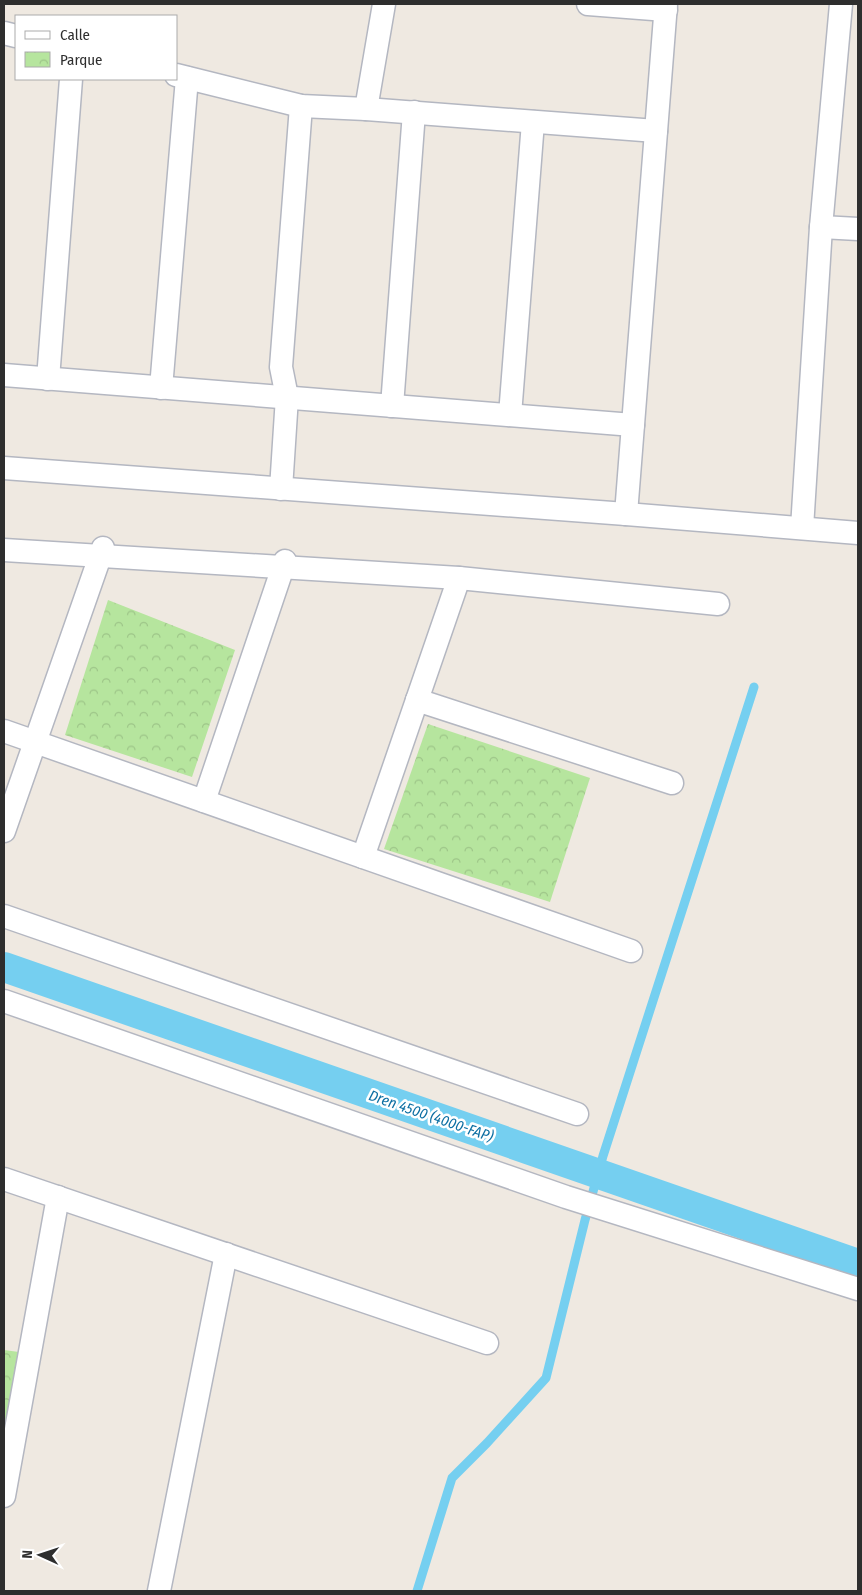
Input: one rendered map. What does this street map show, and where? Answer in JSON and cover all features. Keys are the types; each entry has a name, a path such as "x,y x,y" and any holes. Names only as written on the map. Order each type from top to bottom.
{"street":[{"path":"366,109 384,4"},
{"path":"588,4 666,7 626,514"},
{"path":"802,528 821,227 841,4"},
{"path":"161,388 182,77 301,106 414,112 656,131"},
{"path":"48,379 71,80"},
{"path":"281,489 287,398 281,367 301,106"},
{"path":"392,406 414,112"},
{"path":"510,415 533,122"},
{"path":"821,227 858,229"},
{"path":"4,375 633,425"},
{"path":"4,468 858,533"},
{"path":"4,550 102,552 284,564 459,578 718,604"},
{"path":"4,831 102,552"},
{"path":"204,801 284,564"},
{"path":"363,857 459,578"},
{"path":"417,700 672,783"},
{"path":"4,731 631,951"},
{"path":"4,916 577,1114"},
{"path":"4,1001 586,1203 858,1289"},
{"path":"4,1179 486,1343"},
{"path":"4,1496 58,1197"},
{"path":"159,1591 226,1254"}],"green space":[{"path":"108,600 235,650 192,777 65,735"},
{"path":"428,724 590,778 550,902 384,849"},
{"path":"4,1350 19,1352 4,1439"}],"waterway":[{"path":"417,1591 452,1478 487,1443 546,1378 585,1220 603,1156 754,687"},
{"name":"Dren 4500 (4000-FAP)","path":"4,967 858,1264"}]}
